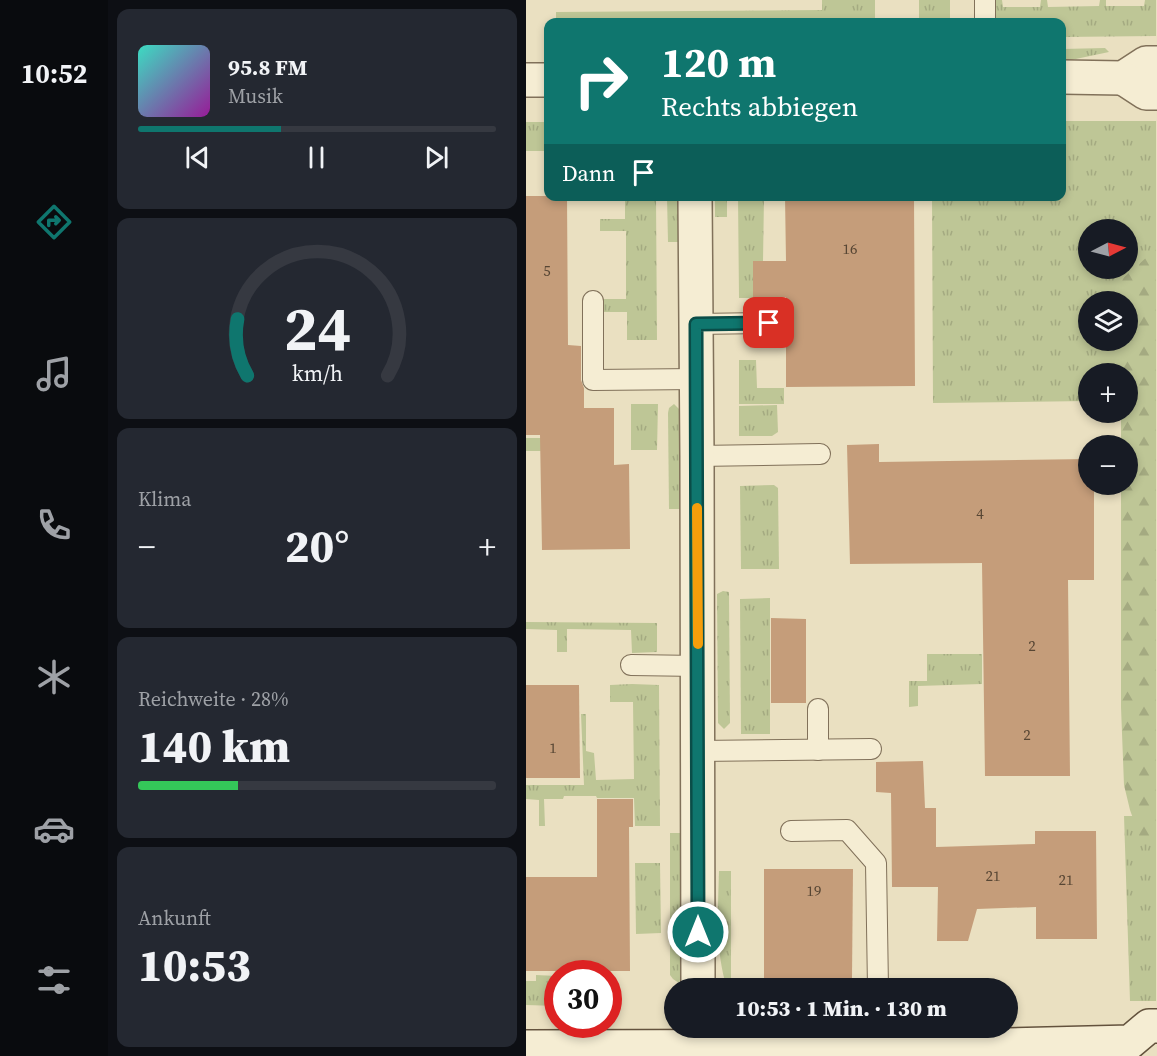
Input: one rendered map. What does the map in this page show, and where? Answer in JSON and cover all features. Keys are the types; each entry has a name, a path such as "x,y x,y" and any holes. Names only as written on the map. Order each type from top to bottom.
{"street":[{"path":"1123,78 1146,63 1156,63"},
{"path":"1066,77 1123,78 1146,93 1156,93"},
{"path":"526,80 544,80"},
{"path":"695,201 698,978"},
{"path":"526,1047 681,1038"},
{"path":"889,1038 969,1046 1144,1041"}],"lane":[{"path":"985,0 985,18"},
{"path":"593,301 593,380 697,379"},
{"path":"696,324 769,323"},
{"path":"697,456 820,454"},
{"path":"631,665 698,666"},
{"path":"817,709 818,750"},
{"path":"697,751 871,749"},
{"path":"791,831 847,830 876,863 878,978"}],"green space":[{"path":"822,0 875,0 875,18 556,18 556,12 822,10"},
{"path":"919,0 950,0 950,18 919,18"},
{"path":"995,0 1002,0 1003,7 1040,7 1041,0 1047,0 1048,7 1099,6 1100,0 1106,0 1106,6 1144,6 1145,0 1156,0 1156,36 1066,37 1066,18 995,18"},
{"path":"1105,48 1109,52 1066,60 1066,49"},
{"path":"1066,121 1156,121 1156,289 1138,338 1138,291 1078,291 1078,351 1133,351 1129,363 1078,363 1078,401 933,403 932,201 1066,201"},
{"path":"526,122 544,122 544,151 526,151"},
{"path":"625,201 656,201 657,340 627,340 627,312 601,312 601,299 626,299 626,231 600,231 600,219 625,219"},
{"path":"667,201 680,201 680,242 668,242"},
{"path":"715,201 727,201 727,217 715,217"},
{"path":"738,201 764,201 763,261 753,261 753,298 739,298"},
{"path":"1156,249 1156,841 1140,838 1130,810 1124,785 1121,707 1121,495 1138,495 1138,435 1121,435 1121,423 1138,423 1138,363 1121,363 1121,351 1138,351 1138,291 1121,291 1121,280 1138,279 1138,265"},
{"path":"739,360 756,360 757,388 784,388 784,404 739,404"},
{"path":"631,404 658,404 657,450 631,450"},
{"path":"674,404 680,410 681,509 669,509 668,413 669,408"},
{"path":"777,405 778,432 772,436 739,436 739,406"},
{"path":"526,438 568,438 567,451 526,451"},
{"path":"774,485 778,488 779,569 741,569 740,486"},
{"path":"723,591 729,592 730,723 724,729 718,723 717,594"},
{"path":"770,598 770,734 741,734 740,599"},
{"path":"526,622 657,623 657,652 632,653 631,630 567,629 567,652 557,652 557,630 526,629"},
{"path":"927,654 982,654 982,684 918,686 918,706 909,707 909,681 927,681"},
{"path":"610,685 659,685 660,826 635,826 634,798 564,796 563,799 544,799 545,826 539,826 539,800 526,799 526,785 584,785 581,714 586,714 586,751 594,753 596,780 634,779 633,702 610,702"},
{"path":"1124,816 1156,816 1156,1001 1130,1001"},
{"path":"670,833 683,833 682,974 681,978 672,978 670,975"},
{"path":"635,863 660,863 661,933 636,934"},
{"path":"719,871 731,871 731,978 724,978 723,974 718,915"},
{"path":"536,975 544,975 544,1006 526,1005 526,981 536,981"}],"building":[{"path":"526,196 544,196 544,201 567,201 568,345 581,346 584,408 614,408 614,465 629,464 630,549 542,550 540,435 526,435"},
{"path":"785,201 914,201 915,386 786,387 786,297 753,298 753,261 786,261"},
{"path":"879,444 879,462 1078,459 1078,495 1094,495 1094,580 1068,580 1070,776 985,776 982,563 850,564 847,445"},
{"path":"771,618 806,619 806,703 771,703"},
{"path":"526,685 579,685 580,778 526,778"},
{"path":"923,761 925,808 936,808 936,847 1035,844 1035,831 1096,831 1097,939 1036,939 1036,907 977,909 968,941 937,941 938,887 892,887 891,793 876,792 876,762"},
{"path":"597,799 633,799 633,827 629,827 630,971 622,971 622,960 544,960 544,971 526,971 526,877 597,877"},
{"path":"764,869 853,869 852,978 764,978"}],"slow traffic":[{"path":"697,508 698,644"}],"route":[{"path":"698,932 696,324 769,323"}]}
